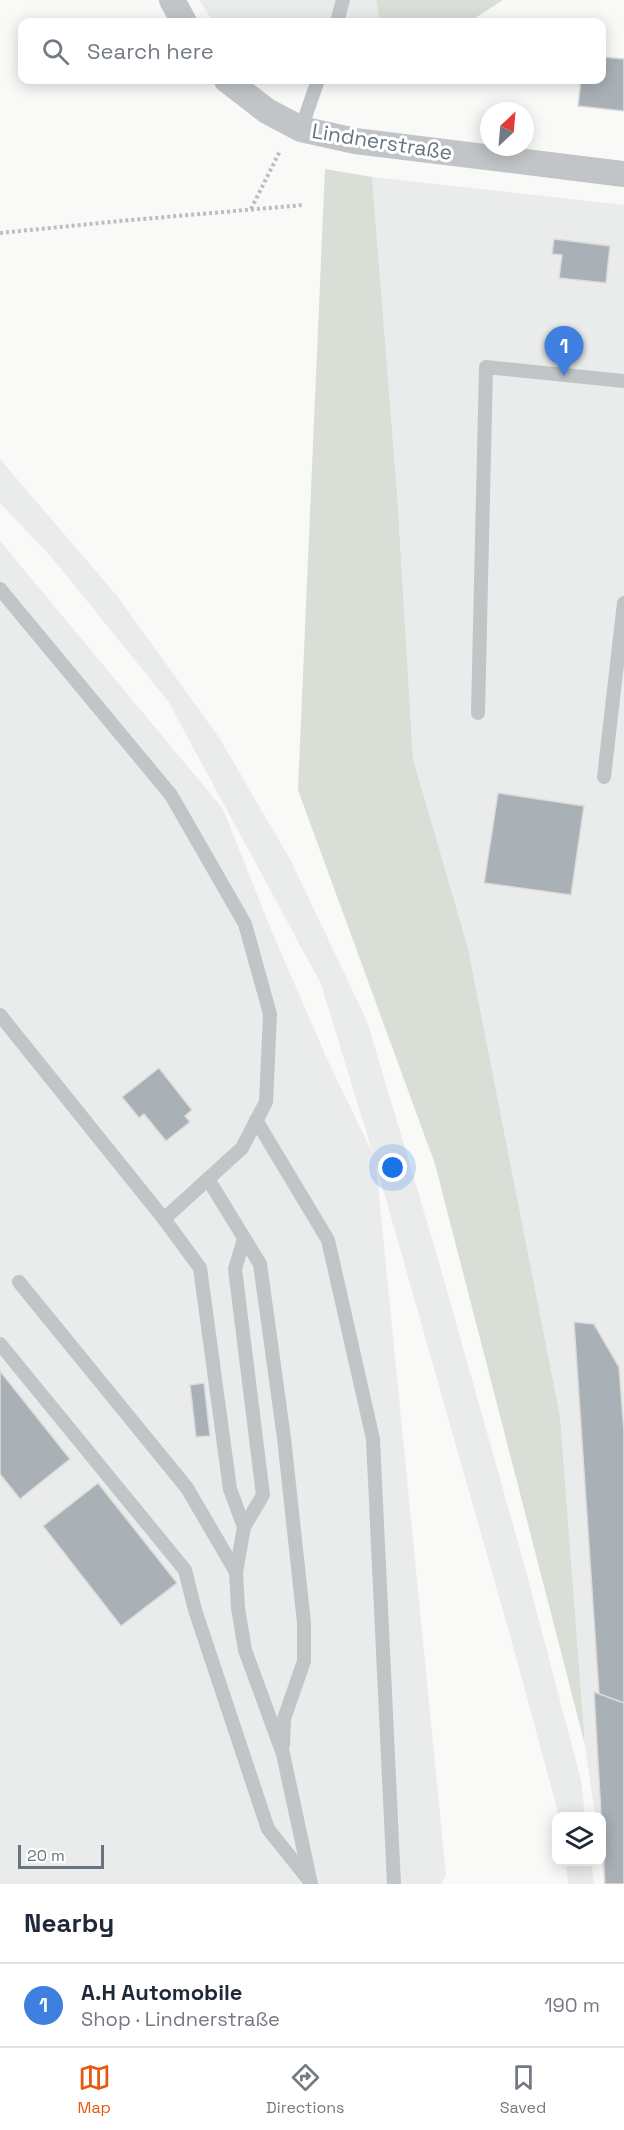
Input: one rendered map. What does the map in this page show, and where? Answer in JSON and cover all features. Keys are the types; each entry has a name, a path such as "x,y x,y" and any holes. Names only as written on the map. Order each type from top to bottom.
{"street":[{"path":"172,0 182,18"},
{"name":"Lindnerstraße","path":"232,84 267,111 301,129 354,141 624,174"}],"lane":[{"path":"338,18 344,0"},
{"path":"301,129 317,84"},
{"path":"478,713 486,367 624,381"},
{"path":"0,589 171,795 245,924 270,1014 266,1102 242,1148 164,1219"},
{"path":"604,777 624,603"},
{"path":"0,1014 164,1219 200,1268 230,1489 244,1527"},
{"path":"256,1120 328,1240 373,1440 394,1884"},
{"path":"208,1179 260,1264 286,1450 304,1623 304,1661 284,1719 283,1754"},
{"path":"244,1239 235,1269 263,1494 244,1527 236,1572 238,1608 245,1650 283,1754 310,1882"},
{"path":"19,1282 187,1488 236,1572"},
{"path":"0,1344 185,1570 195,1610 268,1830 310,1882"}],"path":[{"path":"250,210 280,151"},
{"path":"0,233 303,205"}],"shaded area":[{"path":"199,0 376,0 379,18 210,18"},
{"path":"376,0 503,0 475,18 379,18"},
{"path":"325,169 372,177 397,492 413,759 468,948 560,1416 585,1745 435,1164 298,790"},
{"path":"372,177 624,205 624,1884 605,1884 602,1866 606,1866 606,1812 594,1812 585,1745 560,1416 468,948 413,759 397,492"},
{"path":"0,459 118,597 220,739 291,861 367,1021 436,1252 523,1560 581,1780 585,1812 558,1812 376,1164 446,1875 441,1884 0,1884 0,541 223,809 272,932 328,1061 373,1154 321,984 168,701 53,559 0,503"},
{"path":"566,1866 592,1866 594,1884 568,1884"}],"building":[{"path":"606,57 624,59 624,111 578,106 581,84 606,84"},
{"path":"554,239 610,246 606,283 559,278 562,255 552,254"},
{"path":"498,793 584,806 571,895 484,883"},
{"path":"159,1068 192,1110 185,1116 190,1122 166,1141 144,1114 139,1118 122,1097"},
{"path":"574,1322 594,1324 619,1367 624,1432 624,1703 599,1694"},
{"path":"0,1371 70,1459 20,1499 0,1474"},
{"path":"204,1383 210,1436 196,1437 190,1385"},
{"path":"98,1483 177,1583 121,1626 43,1526"},
{"path":"594,1692 624,1703 624,1884 605,1884 606,1812 601,1812"}],"place":[{"name":"A.H Automobile","path":"564,376"}]}
